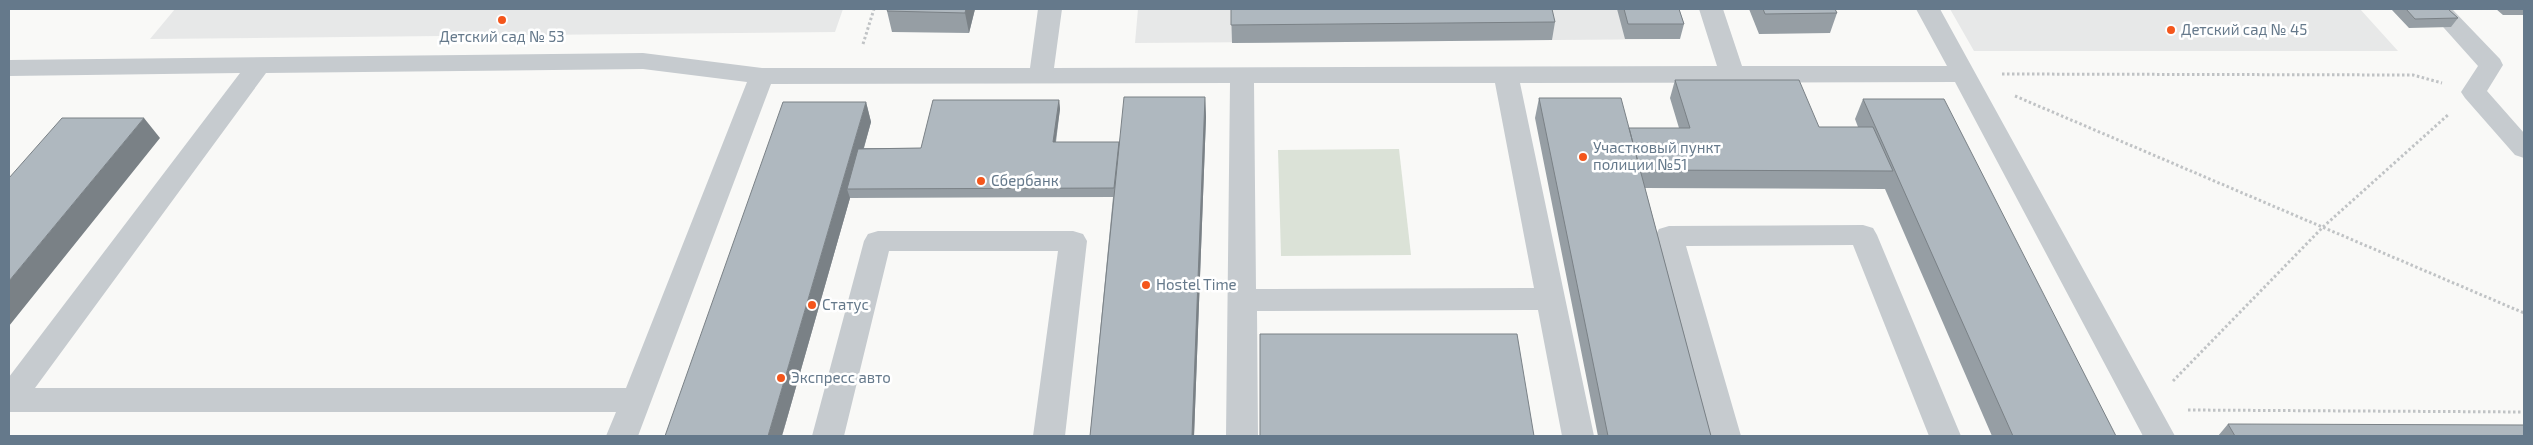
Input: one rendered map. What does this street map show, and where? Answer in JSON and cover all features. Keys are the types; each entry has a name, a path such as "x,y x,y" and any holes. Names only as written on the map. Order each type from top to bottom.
{"lane":[{"path":"1041,74 1050,9"},
{"path":"1711,9 1732,74"},
{"path":"1928,9 2159,436"},
{"path":"2439,9 2491,64 2474,92 2524,149"},
{"path":"9,68 643,61 762,76 1041,74 1506,76 1964,74"},
{"path":"9,400 259,65"},
{"path":"1242,75 1242,436"},
{"path":"622,436 762,76"},
{"path":"1506,76 1578,436"},
{"path":"1725,436 1669,236 1863,235 1945,436"},
{"path":"828,436 878,241 1074,241 1048,436"},
{"path":"1242,300 1550,299"},
{"path":"9,400 636,400"}],"path":[{"path":"1964,74 2413,75 2474,92"},
{"path":"1964,74 2524,313"},
{"path":"2145,410 2323,227 2474,92"},
{"path":"2145,410 2524,412"}],"shaded area":[{"name":"Детский сад № 53","path":"175,9 843,9 835,32 150,39"},
{"path":"1138,9 1671,9 1680,39 1135,43"},
{"name":"Детский сад № 45","path":"1950,9 2360,9 2398,51 1974,51"},
{"path":"1399,149 1411,255 1281,256 1278,150"}],"building":[{"path":"888,9 966,9 965,13 887,11"},
{"path":"1231,9 1552,9 1555,22 1231,25"},
{"path":"1624,9 1679,9 1684,24 1628,24"},
{"path":"1763,9 1835,9 1837,13 1765,14"},
{"path":"2406,9 2448,9 2458,18 2415,19"},
{"path":"1675,80 1799,80 1819,127 1873,127 1893,171 1640,170 1629,128 1690,128"},
{"path":"1124,97 1205,97 1192,436 1090,436"},
{"path":"1539,98 1621,98 1711,436 1608,436"},
{"path":"1863,99 1944,99 2116,436 2013,436"},
{"path":"933,100 1059,100 1053,142 1119,142 1114,188 847,189 858,149 921,148"},
{"path":"783,102 866,102 768,436 665,436"},
{"path":"62,118 144,118 9,281 9,178"},
{"path":"1260,334 1517,334 1534,436 1260,436"},
{"path":"2228,424 2524,425 2524,436 2235,436"}],"place":[{"name":"Детский сад № 53","path":"502,20"},
{"name":"Детский сад № 45","path":"2171,30"},
{"name":"Участковый пункт полиции №51","path":"1583,157"},
{"name":"Сбербанк","path":"981,181"},
{"name":"Hostel Time","path":"1146,285"},
{"name":"Статус","path":"812,305"},
{"name":"Экспресс авто","path":"781,378"}]}
